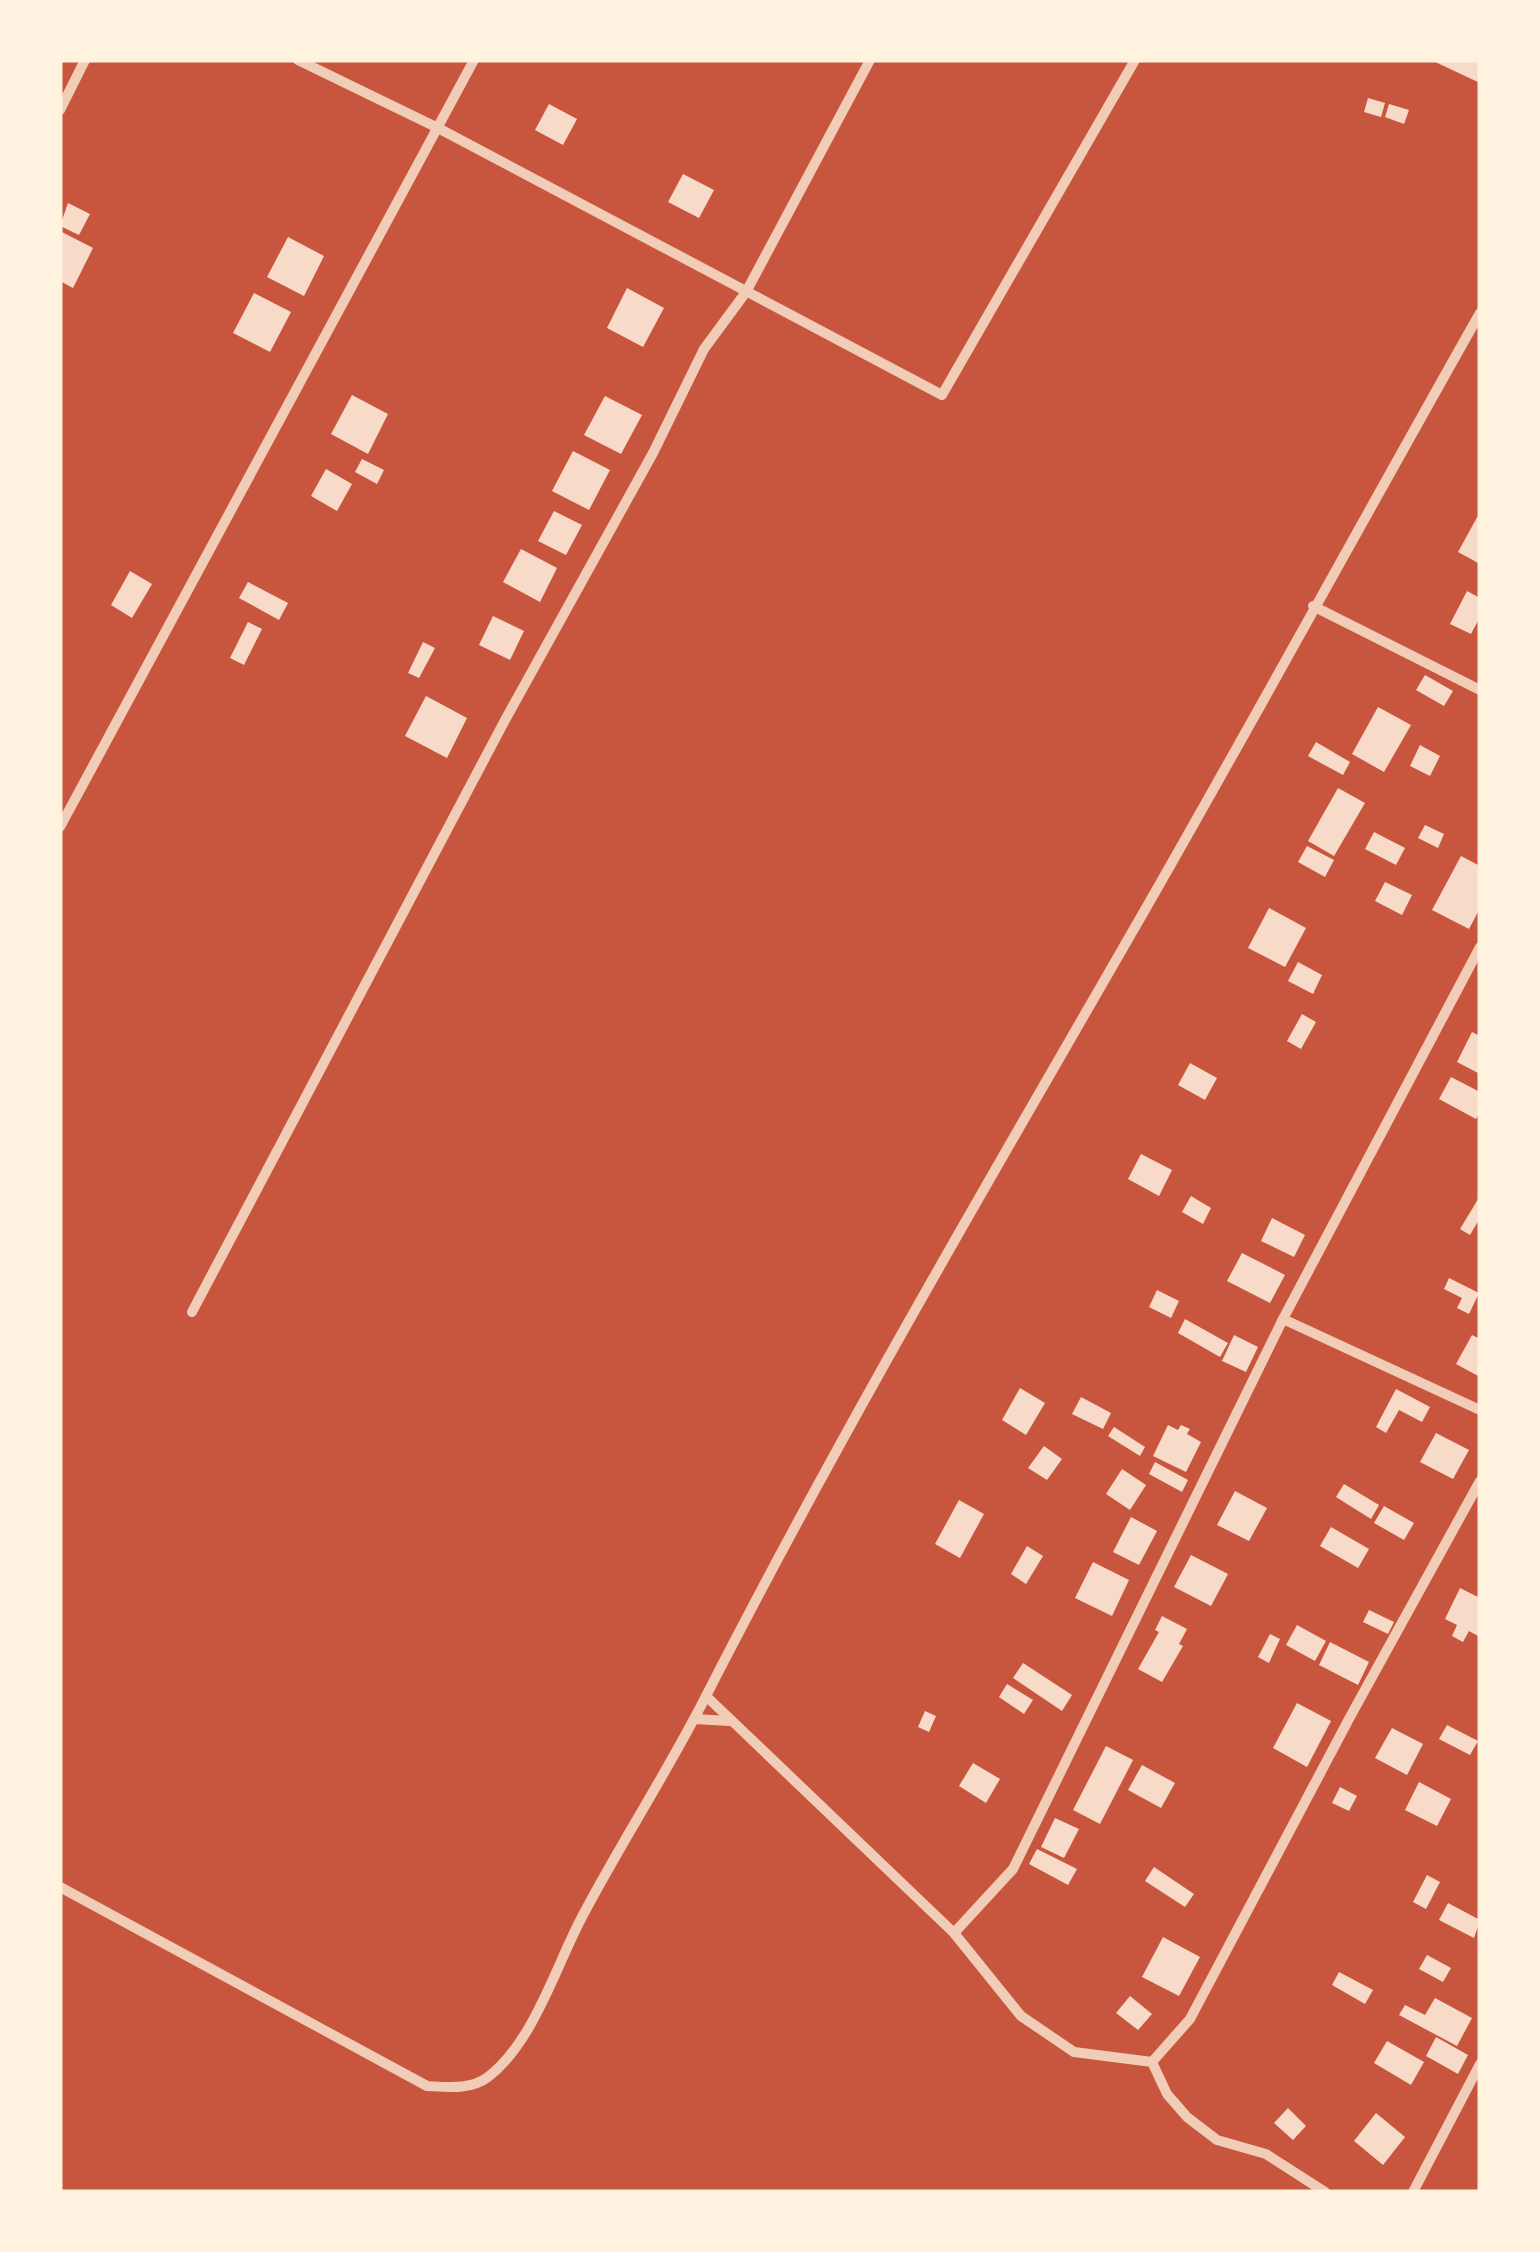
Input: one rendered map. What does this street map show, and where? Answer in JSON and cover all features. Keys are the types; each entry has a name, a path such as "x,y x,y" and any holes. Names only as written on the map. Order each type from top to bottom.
{"street":[{"path":"60,110 85,60"},
{"path":"298,60 438,128 942,395 1135,60"},
{"path":"60,827 474,60"},
{"path":"192,1312 504,722 653,453 704,348 746,292 870,60"},
{"path":"60,1888 428,2086 456,2088 484,2080 522,2038 583,1914 695,1720 848,1427 1480,313"},
{"path":"1313,606 1480,690"},
{"path":"954,1934 1013,1870 1284,1319 1480,946"},
{"path":"1284,1319 1480,1410"},
{"path":"1152,2062 1190,2019 1480,1480"},
{"path":"706,1696 954,1934 1020,2016 1074,2052 1152,2062"},
{"path":"695,1720 729,1721"},
{"path":"1152,2062 1167,2094 1186,2118 1218,2140 1266,2154 1325,2192"},
{"path":"1413,2192 1480,2064"}],"building":[{"path":"1431,60 1480,60 1480,83"},
{"path":"1368,98 1385,103 1381,117 1364,112"},
{"path":"549,104 577,119 563,145 535,130"},
{"path":"1389,104 1409,110 1404,124 1385,117"},
{"path":"683,174 714,190 699,218 668,202"},
{"path":"68,203 90,214 79,235 60,226"},
{"path":"60,231 93,248 73,288 60,281"},
{"path":"288,237 324,256 304,296 267,277"},
{"path":"627,288 664,308 643,347 607,328"},
{"path":"254,293 291,312 270,352 233,333"},
{"path":"352,395 388,414 368,454 331,434"},
{"path":"605,396 642,415 621,454 584,435"},
{"path":"573,451 610,470 589,510 552,491"},
{"path":"362,459 384,470 377,484 355,472"},
{"path":"326,469 352,484 337,511 311,496"},
{"path":"554,511 582,525 566,555 538,541"},
{"path":"1480,512 1480,564 1458,552"},
{"path":"521,549 557,568 540,602 503,582"},
{"path":"130,571 152,584 132,618 111,605"},
{"path":"248,582 288,603 279,620 239,598"},
{"path":"1467,591 1480,598 1480,617 1471,634 1450,624"},
{"path":"493,616 524,631 510,660 479,645"},
{"path":"248,622 262,629 244,665 230,658"},
{"path":"423,642 435,648 419,678 408,673"},
{"path":"1425,675 1453,691 1444,706 1416,690"},
{"path":"426,696 467,718 447,758 405,736"},
{"path":"1378,707 1411,725 1384,772 1352,754"},
{"path":"1316,742 1350,762 1343,775 1308,756"},
{"path":"1420,745 1440,756 1430,776 1410,766"},
{"path":"1338,788 1365,803 1334,856 1308,841"},
{"path":"1425,825 1444,834 1438,848 1418,838"},
{"path":"1374,832 1405,848 1396,865 1365,849"},
{"path":"1307,846 1334,860 1325,877 1298,862"},
{"path":"1461,856 1480,866 1480,908 1469,929 1432,910"},
{"path":"1385,882 1412,895 1402,915 1375,901"},
{"path":"1269,908 1306,928 1285,967 1248,948"},
{"path":"1298,962 1322,975 1313,994 1288,981"},
{"path":"1302,1014 1316,1022 1301,1049 1287,1041"},
{"path":"1472,1032 1480,1036 1480,1074 1457,1062"},
{"path":"1190,1063 1217,1078 1205,1100 1178,1085"},
{"path":"1451,1077 1480,1092 1476,1119 1439,1099"},
{"path":"1141,1154 1172,1170 1159,1196 1128,1179"},
{"path":"1191,1196 1211,1208 1203,1224 1182,1212"},
{"path":"1480,1196 1480,1218 1470,1235 1460,1229"},
{"path":"1272,1218 1305,1235 1294,1257 1261,1241"},
{"path":"1242,1253 1285,1275 1270,1303 1227,1281"},
{"path":"1449,1278 1479,1293 1469,1314 1457,1308 1462,1298 1444,1289"},
{"path":"1157,1290 1179,1301 1171,1318 1149,1307"},
{"path":"1185,1319 1228,1343 1220,1357 1178,1333"},
{"path":"1234,1335 1258,1347 1246,1372 1222,1361"},
{"path":"1472,1335 1480,1339 1480,1377 1456,1364"},
{"path":"1020,1388 1045,1403 1026,1435 1002,1420"},
{"path":"1396,1389 1430,1407 1422,1422 1399,1410 1386,1433 1376,1427"},
{"path":"1081,1397 1111,1413 1103,1429 1072,1414"},
{"path":"1168,1425 1178,1430 1181,1425 1190,1429 1187,1434 1201,1442 1186,1472 1153,1456"},
{"path":"1114,1427 1145,1447 1140,1456 1108,1436"},
{"path":"1436,1433 1469,1450 1453,1479 1420,1462"},
{"path":"1044,1446 1062,1459 1047,1480 1028,1468"},
{"path":"1155,1462 1188,1480 1182,1492 1149,1474"},
{"path":"1122,1469 1146,1485 1130,1510 1106,1494"},
{"path":"1344,1484 1379,1505 1371,1519 1336,1497"},
{"path":"1235,1491 1267,1508 1249,1541 1217,1525"},
{"path":"959,1500 984,1514 960,1558 935,1544"},
{"path":"1384,1506 1414,1523 1404,1540 1374,1523"},
{"path":"1131,1517 1157,1531 1139,1565 1113,1552"},
{"path":"1331,1527 1369,1549 1358,1568 1320,1546"},
{"path":"1027,1546 1043,1556 1026,1584 1011,1574"},
{"path":"1191,1555 1228,1574 1211,1606 1174,1587"},
{"path":"1093,1562 1129,1580 1112,1616 1075,1598"},
{"path":"1460,1588 1480,1598 1480,1633 1478,1636 1469,1631 1463,1642 1452,1636 1457,1625 1445,1619"},
{"path":"1369,1610 1394,1622 1388,1634 1363,1622"},
{"path":"1162,1616 1187,1629 1179,1644 1183,1646 1162,1682 1138,1669 1159,1632 1155,1630"},
{"path":"1297,1625 1326,1641 1315,1661 1286,1645"},
{"path":"1270,1634 1280,1639 1269,1663 1258,1657"},
{"path":"1330,1642 1369,1662 1358,1685 1319,1665"},
{"path":"1023,1663 1072,1695 1062,1711 1013,1678"},
{"path":"1007,1684 1033,1700 1024,1714 999,1697"},
{"path":"1297,1703 1331,1721 1307,1767 1273,1748"},
{"path":"925,1711 936,1716 929,1732 918,1727"},
{"path":"1447,1725 1478,1741 1470,1755 1439,1739"},
{"path":"1392,1728 1423,1744 1407,1775 1375,1758"},
{"path":"1106,1746 1133,1760 1100,1824 1073,1810"},
{"path":"973,1763 1000,1779 986,1803 959,1786"},
{"path":"1142,1765 1175,1783 1161,1808 1128,1790"},
{"path":"1419,1782 1451,1799 1437,1826 1405,1810"},
{"path":"1340,1787 1357,1796 1349,1811 1332,1803"},
{"path":"1055,1818 1079,1829 1064,1858 1041,1847"},
{"path":"1037,1849 1077,1869 1068,1885 1029,1864"},
{"path":"1154,1867 1194,1894 1185,1907 1145,1881"},
{"path":"1427,1875 1440,1882 1426,1909 1413,1902"},
{"path":"1448,1903 1480,1920 1474,1938 1439,1920"},
{"path":"1163,1937 1200,1957 1179,1996 1142,1977"},
{"path":"1427,1955 1451,1968 1443,1982 1419,1969"},
{"path":"1339,1972 1373,1990 1365,2004 1332,1985"},
{"path":"1130,1996 1152,2014 1138,2030 1116,2013"},
{"path":"1435,1998 1472,2018 1457,2046 1399,2015 1405,2005 1425,2015"},
{"path":"1436,2037 1468,2055 1458,2074 1426,2056"},
{"path":"1387,2041 1424,2062 1411,2085 1374,2063"},
{"path":"1288,2108 1306,2126 1293,2140 1274,2123"},
{"path":"1376,2113 1405,2137 1383,2165 1354,2141"}]}
